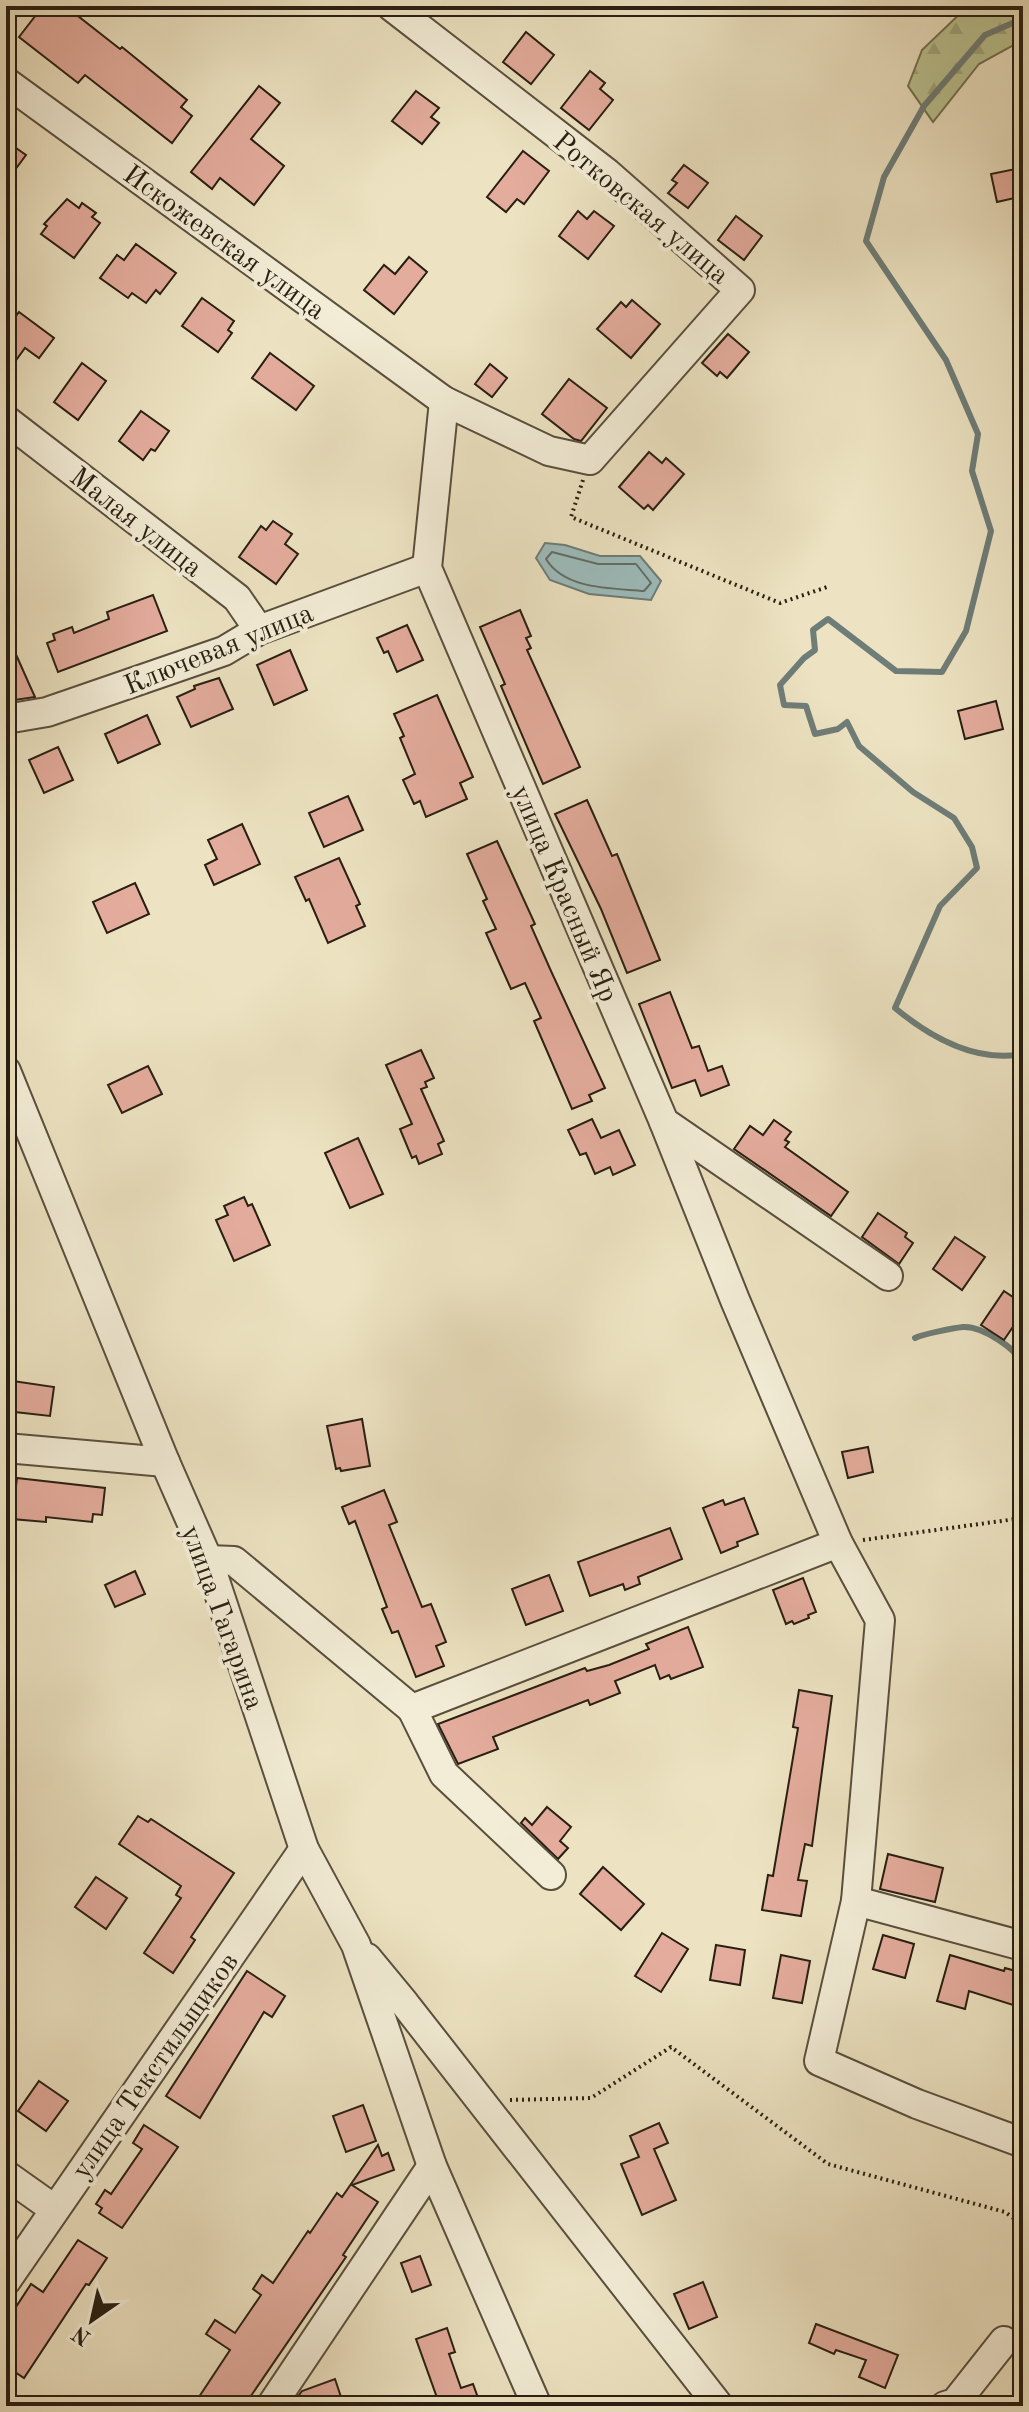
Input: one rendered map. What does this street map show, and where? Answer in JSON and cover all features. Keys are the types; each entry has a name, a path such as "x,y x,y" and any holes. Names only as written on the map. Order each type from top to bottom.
{"street":[{"name":"Ротковская улица","path":"391,6 607,173 740,290 590,460"},
{"name":"Искожевская улица","path":"6,82 444,401"},
{"path":"444,401 549,451 590,460"},
{"name":"улица Красный Яр","path":"444,401 427,568 664,1122 838,1543 880,1620 856,1901 819,2061 917,2104 1023,2143"},
{"name":"Малая улица","path":"6,420 237,598 259,630"},
{"name":"Ключевая улица","path":"6,719 47,712 224,651 259,630 427,568"},
{"name":"улица Гагарина","path":"6,1071 208,1560 304,1849 356,1945 432,2166 537,2406"},
{"path":"664,1122 888,1276"},
{"path":"6,1448 165,1462"},
{"path":"412,1709 838,1543"},
{"path":"208,1560 234,1561 412,1709 444,1774 551,1875"},
{"name":"улица Текстильщиков","path":"6,2281 304,1849"},
{"path":"856,1901 1023,1946"},
{"path":"356,1945 719,2406"},
{"path":"271,2406 432,2166"},
{"path":"6,2175 54,2209"},
{"path":"945,2406 955,2403 1004,2341"}],"path":[{"path":"590,460 571,517 780,603 830,586"},
{"path":"838,1543 1023,1518"},
{"path":"480,2100 591,2098 671,2047 828,2164 1005,2212 1023,2225"}],"green space":[{"path":"968,6 1023,6 1023,40 979,64 933,122 908,86 922,50"}],"water":[{"path":"545,543 565,545 600,556 640,556 661,581 651,600 589,594 550,580 536,558"}],"building":[{"path":"43,6 86,6 78,16 187,100 181,107 192,116 172,143 85,75 78,83 19,37"},
{"path":"526,32 554,55 531,84 503,62"},
{"path":"590,71 605,83 600,89 613,100 589,130 561,108"},
{"path":"259,86 280,103 251,139 284,166 254,205 220,178 212,189 191,172"},
{"path":"416,91 439,108 431,117 439,123 422,144 392,121"},
{"path":"6,141 26,155 6,182"},
{"path":"523,151 549,171 524,204 517,199 506,212 487,197"},
{"path":"684,165 708,183 688,208 668,193 677,183 672,180"},
{"path":"1020,168 1023,196 997,202 991,174"},
{"path":"67,199 79,208 82,203 96,213 92,217 100,223 74,258 41,234 47,226 44,224"},
{"path":"578,211 587,219 594,211 614,226 588,259 559,236"},
{"path":"736,216 762,236 744,260 718,240"},
{"path":"136,244 176,273 160,294 156,290 146,303 132,293 128,298 100,278 117,255 124,260"},
{"path":"409,257 427,272 394,314 364,290 384,265 395,274"},
{"path":"202,298 234,321 228,330 232,333 218,352 182,326"},
{"path":"632,300 660,324 631,358 597,329 621,302 626,307"},
{"path":"19,312 54,338 39,358 25,348 6,374 6,329"},
{"path":"728,334 749,352 727,378 720,372 717,376 702,363"},
{"path":"270,353 314,386 296,410 252,378"},
{"path":"82,363 106,381 78,420 54,402"},
{"path":"490,364 507,378 492,397 475,384"},
{"path":"569,379 607,408 581,441 542,414"},
{"path":"141,411 169,431 155,451 151,449 143,460 119,441"},
{"path":"649,452 662,463 666,458 684,474 653,510 648,505 644,509 619,487"},
{"path":"273,521 292,534 285,544 298,554 276,584 239,557 261,526 266,530"},
{"path":"153,595 167,631 58,672 47,643 55,640 53,634 72,627 74,633 109,619 107,612"},
{"path":"520,610 531,636 526,638 531,648 527,650 580,767 543,784 501,686 505,684 480,627"},
{"path":"407,625 423,660 397,672 388,651 384,653 377,638"},
{"path":"6,632 35,697 8,701"},
{"path":"290,650 307,690 274,705 257,665"},
{"path":"219,678 233,709 191,727 177,697 195,689 194,686"},
{"path":"437,695 473,777 460,783 467,799 426,817 420,801 414,804 403,780 415,774 394,714"},
{"path":"996,701 1003,729 965,739 958,711"},
{"path":"147,715 160,744 118,763 105,734"},
{"path":"58,747 73,780 44,793 29,760"},
{"path":"348,796 363,830 324,847 309,813"},
{"path":"587,800 612,856 617,854 660,960 627,973 601,909 555,814"},
{"path":"242,824 260,864 214,885 205,865 217,859 208,840"},
{"path":"497,841 535,924 531,926 605,1088 589,1095 592,1101 572,1109 534,1021 541,1018 525,983 511,989 486,933 496,929 483,901 487,899 467,854"},
{"path":"339,858 360,904 356,906 365,926 328,943 309,899 306,901 295,877"},
{"path":"135,883 149,914 107,933 93,902"},
{"path":"670,992 692,1048 699,1046 708,1071 722,1066 729,1085 701,1096 695,1080 672,1088 639,1004"},
{"path":"421,1050 434,1078 425,1082 427,1087 421,1089 444,1141 438,1144 442,1154 419,1164 416,1156 412,1158 400,1129 412,1124 386,1065"},
{"path":"148,1066 162,1094 122,1113 108,1085"},
{"path":"592,1119 601,1138 619,1130 635,1165 613,1175 610,1167 595,1174 586,1153 580,1155 568,1130"},
{"path":"774,1120 791,1132 785,1140 789,1142 785,1147 848,1192 831,1216 734,1149 750,1126 763,1135"},
{"path":"358,1138 383,1194 350,1208 325,1153"},
{"path":"244,1197 248,1206 252,1204 270,1245 234,1261 216,1220 228,1215 224,1206"},
{"path":"878,1213 907,1233 905,1237 913,1243 899,1264 862,1237"},
{"path":"955,1237 985,1257 962,1290 933,1269"},
{"path":"1004,1291 1023,1304 1023,1312 1004,1340 981,1325"},
{"path":"6,1380 54,1387 50,1416 6,1411"},
{"path":"362,1419 370,1466 341,1471 340,1468 336,1469 327,1426"},
{"path":"868,1447 873,1472 848,1478 842,1452"},
{"path":"17,1478 105,1488 102,1515 93,1514 92,1522 46,1517 46,1522 12,1519"},
{"path":"384,1490 397,1522 389,1525 422,1607 431,1604 446,1642 436,1646 444,1666 416,1677 398,1631 392,1633 382,1609 387,1607 355,1521 349,1524 342,1507"},
{"path":"744,1498 758,1534 737,1542 738,1546 721,1553 703,1508 723,1500 725,1505"},
{"path":"670,1528 682,1559 638,1577 640,1584 625,1590 623,1584 590,1596 578,1562"},
{"path":"135,1571 145,1594 115,1607 105,1585"},
{"path":"549,1575 563,1611 526,1625 512,1589"},
{"path":"803,1578 816,1612 794,1624 792,1621 786,1624 773,1590"},
{"path":"688,1627 703,1667 671,1679 669,1675 660,1679 655,1665 615,1681 620,1693 590,1705 588,1700 493,1737 498,1749 458,1764 438,1724 585,1668 587,1671 609,1665 649,1649 646,1644"},
{"path":"799,1690 832,1696 812,1846 805,1844 798,1880 807,1881 801,1916 762,1910 768,1875 773,1876 798,1728 793,1727"},
{"path":"547,1807 571,1827 560,1841 568,1848 558,1859 521,1823 525,1818 532,1825"},
{"path":"138,1816 148,1822 151,1819 234,1873 191,1937 195,1940 173,1973 144,1953 181,1898 176,1895 181,1886 119,1844"},
{"path":"888,1854 943,1868 935,1902 880,1889"},
{"path":"603,1867 644,1904 621,1930 580,1894"},
{"path":"96,1877 127,1898 106,1929 75,1907"},
{"path":"662,1933 688,1949 661,1992 635,1976"},
{"path":"883,1935 914,1944 905,1978 873,1969"},
{"path":"716,1945 745,1950 740,1985 710,1980"},
{"path":"781,1955 810,1961 802,2003 773,1998"},
{"path":"950,1955 1004,1971 1005,1968 1023,1973 1023,2008 969,1991 965,2009 937,2001"},
{"path":"247,1971 285,1996 272,2017 264,2012 200,2118 166,2096"},
{"path":"39,2081 68,2101 46,2131 18,2111"},
{"path":"363,2105 376,2141 346,2152 333,2116"},
{"path":"659,2123 668,2143 654,2149 676,2200 642,2215 621,2164 639,2157 630,2136"},
{"path":"144,2125 178,2147 122,2228 99,2213 102,2208 96,2204 105,2190 111,2194 142,2149 133,2143"},
{"path":"378,2145 382,2156 388,2153 394,2170 352,2185 378,2202 343,2255 346,2257 244,2406 193,2406 230,2350 206,2334 215,2320 235,2333 261,2295 253,2289 262,2275 273,2283 308,2231 310,2233 337,2193 342,2197"},
{"path":"78,2240 107,2258 89,2285 86,2284 24,2378 6,2366 6,2331 16,2316 12,2313 31,2284 43,2292"},
{"path":"420,2256 431,2285 412,2292 401,2263"},
{"path":"703,2282 717,2317 689,2329 674,2294"},
{"path":"816,2324 898,2355 885,2388 859,2377 866,2360 836,2350 834,2354 809,2343"},
{"path":"447,2328 455,2352 449,2354 461,2388 473,2384 481,2406 440,2406 416,2339"},
{"path":"335,2379 344,2406 291,2406 302,2391"}],"waterway":[{"path":"1023,11 1015,22 985,35 924,106 884,177 866,241 946,360 978,434 972,471 991,531 966,631 942,672 896,671 828,619 813,630 815,650 780,685 784,705 806,706 815,734 838,729 847,722 859,746 913,792 954,818 972,847 977,868 940,906 895,1008 923,1029 954,1045 988,1055 1023,1054"},
{"path":"915,1338 963,1327 980,1330 1007,1346 1023,1367"}]}
